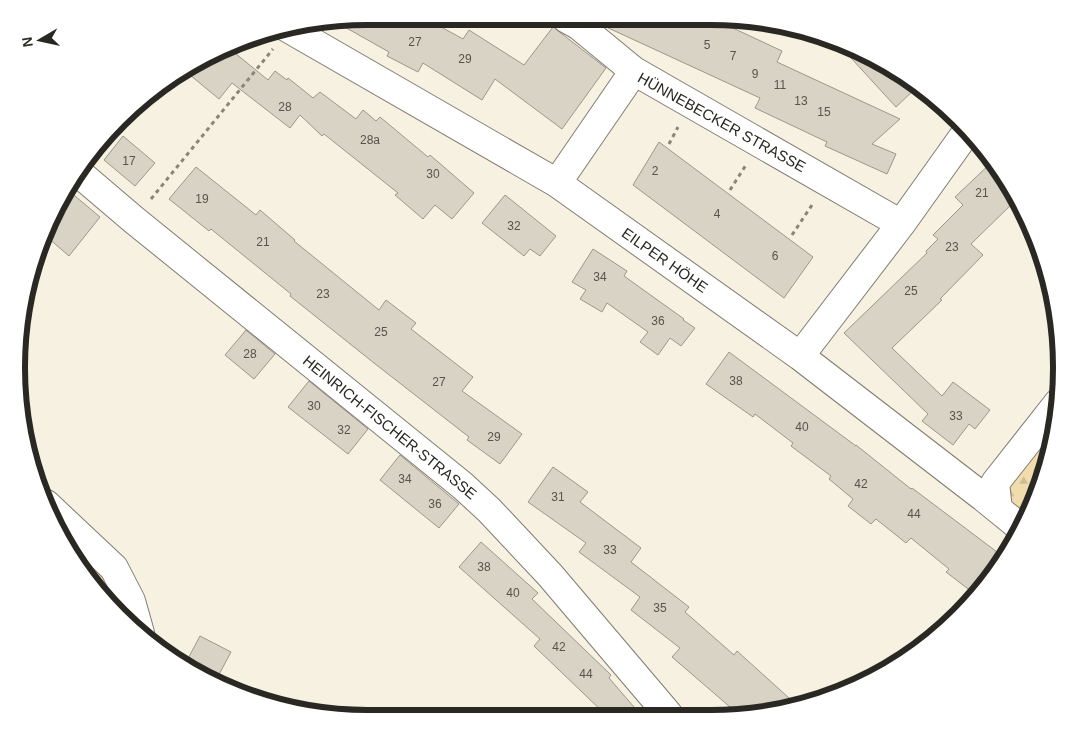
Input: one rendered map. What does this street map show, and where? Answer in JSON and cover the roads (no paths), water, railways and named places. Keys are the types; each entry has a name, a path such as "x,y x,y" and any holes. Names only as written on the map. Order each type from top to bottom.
{"street":[{"path":"579,25 634,71"},
{"name":"EILPER HÖHE","path":"296,33 557,183 800,356 1015,524"},
{"name":"HÜNNEBECKER STRASSE","path":"557,183 634,71 901,224"},
{"path":"800,356 901,224 963,137"},
{"name":"HEINRICH-FISCHER-STRASSE","path":"83,177 463,486 489,510 550,575 665,710"},
{"path":"998,510 994,483 1050,413"},
{"path":"59,516 114,568 131,601 136,620"}]}
